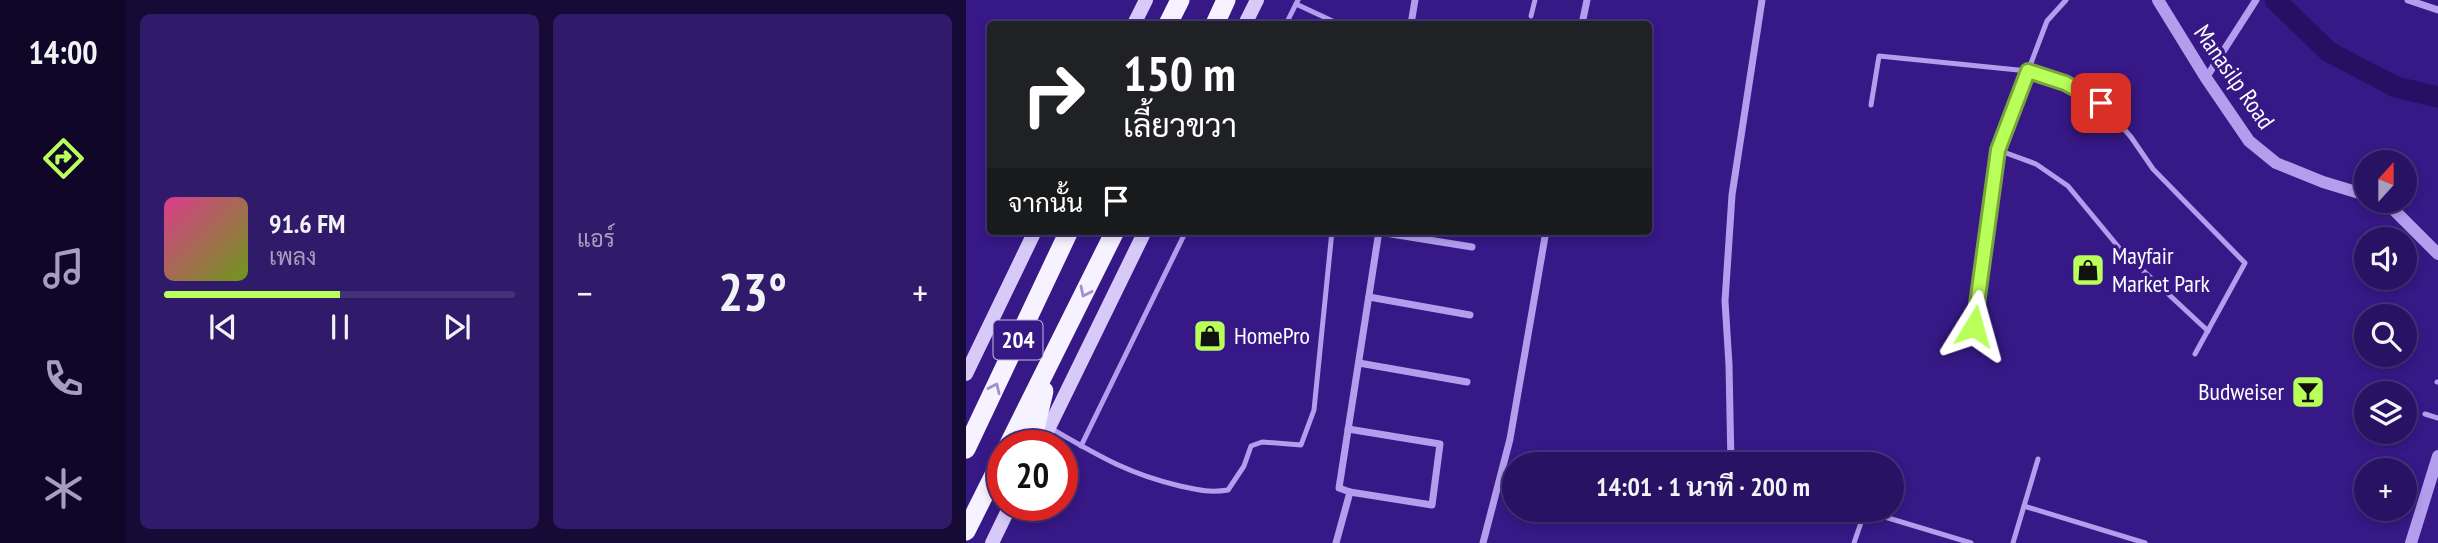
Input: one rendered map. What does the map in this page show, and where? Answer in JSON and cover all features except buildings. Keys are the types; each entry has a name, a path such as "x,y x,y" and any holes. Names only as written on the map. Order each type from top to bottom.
{"highway":[{"path":"1216,21 1226,0"},
{"name":"204","path":"966,449 1067,235"},
{"name":"204","path":"1016,430 1113,235"},
{"path":"1035,430 1053,356"},
{"path":"966,531 987,489"}],"main road":[{"path":"1136,21 1146,0"},
{"path":"1246,21 1256,0"},
{"path":"966,374 1033,235"},
{"path":"1048,430 1143,235"},
{"path":"992,543 1003,521"}],"street":[{"path":"1412,21 1415,0"},
{"path":"1583,21 1587,0"},
{"path":"1731,452 1725,301 1732,195 1762,0"},
{"name":"Manasilp Road","path":"2158,0 2249,141 2276,163 2354,191"},
{"path":"2206,78 2256,0"},
{"path":"2408,0 2438,10"},
{"path":"2398,214 2438,254"},
{"path":"1349,429 1440,444 1432,506 1339,488 1379,235"},
{"path":"1398,235 1472,247"},
{"path":"1483,543 1510,439 1545,235"},
{"path":"1369,297 1470,315"},
{"path":"1359,363 1467,382"},
{"path":"2411,543 2438,456"},
{"path":"1336,543 1350,492"}],"lane":[{"path":"1531,16 1535,0"},
{"path":"1974,326 1998,150 2047,21 2066,0"},
{"path":"1288,21 1297,2 1322,21"},
{"path":"1871,105 1879,56 2028,71 2065,83 2101,103 2132,137 2153,169 2245,263 2195,354"},
{"path":"1998,150 2036,164 2068,186 2121,250 2208,331"},
{"path":"1081,446 1184,235"},
{"path":"1049,427 1120,468 1149,479 1210,493 1228,490 1244,466 1251,446 1262,442 1301,445 1314,410 1332,235"},
{"path":"2425,414 2438,418"},
{"path":"2013,543 2038,459"},
{"path":"2024,506 2145,543"},
{"path":"1854,543 1865,511 1971,543"}],"waterway":[{"path":"2275,0 2329,52 2396,87 2438,97"}],"place":[{"name":"Mayfair Market Park","path":"2088,270"},
{"name":"HomePro","path":"1210,336"},
{"name":"Budweiser","path":"2308,392"}],"route":[{"path":"1974,326 1998,150 2028,71 2065,83 2101,103"}]}
